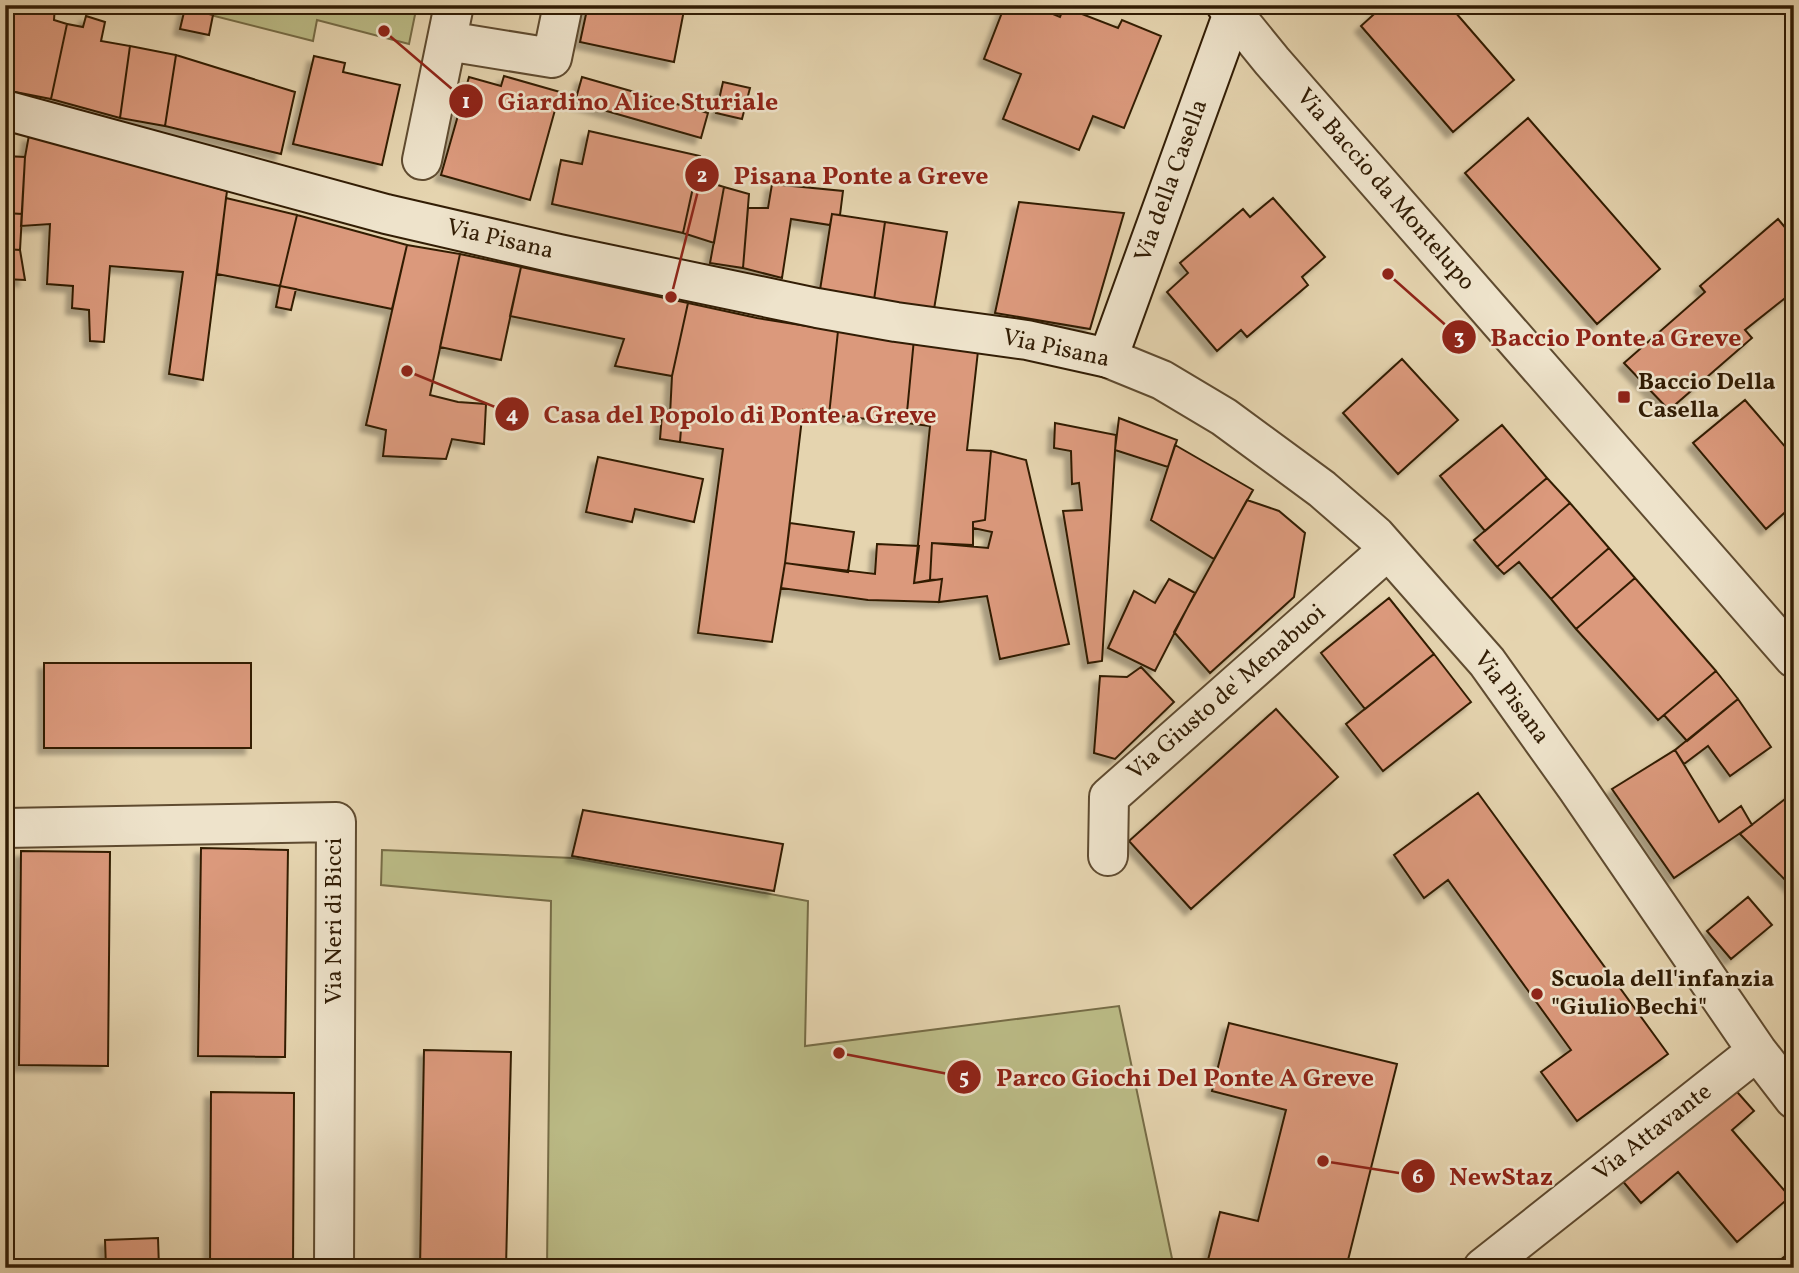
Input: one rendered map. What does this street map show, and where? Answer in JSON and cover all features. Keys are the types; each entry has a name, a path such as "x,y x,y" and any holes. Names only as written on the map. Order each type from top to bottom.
{"street":[{"path":"422,160 451,23 552,58 563,5"},
{"name":"Via della Casella","path":"1108,358 1231,8"},
{"name":"Via Baccio da Montelupo","path":"1231,8 1272,61 1794,658"},
{"name":"Via Pisana","path":"5,110 386,214 559,254 817,308 1027,340 1108,358 1162,380 1232,423 1360,520 1487,662 1794,1099"},
{"name":"Via Giusto de' Menabuoi","path":"1108,856 1109,797 1388,550"},
{"name":"Via Neri di Bicci","path":"5,828 336,821 334,1268"},
{"name":"Via Attavante","path":"1482,1268 1758,1051"}],"green space":[{"path":"171,5 417,5 409,44 317,20 313,41"},
{"path":"382,850 573,858 808,901 805,1046 1119,1006 1174,1268 547,1268 551,901 381,885"}],"building":[{"path":"11,5 55,5 54,20 67,24 51,99 5,90 5,29"},
{"path":"588,5 685,5 674,62 580,42"},
{"path":"1005,5 1031,5 1060,17 1064,7 1118,28 1122,20 1161,36 1124,128 1093,116 1079,150 1003,119 1021,74 984,59"},
{"path":"1384,5 1449,5 1514,80 1453,132 1361,26"},
{"path":"185,8 213,15 209,35 180,29"},
{"path":"86,16 105,22 101,41 130,46 120,118 51,99 67,24 83,27"},
{"path":"130,46 176,55 165,126 120,118"},
{"path":"176,55 295,92 281,154 165,126"},
{"path":"314,56 345,63 343,72 400,85 382,165 293,144"},
{"path":"504,76 560,92 530,200 441,175 469,77 501,86"},
{"path":"582,77 708,113 701,138 575,102"},
{"path":"723,82 750,88 742,119 716,113"},
{"path":"1528,118 1660,269 1597,324 1465,173"},
{"path":"589,131 700,156 683,233 552,204 561,160 582,164"},
{"path":"29,135 227,191 203,380 169,374 183,272 110,266 104,342 90,341 89,310 72,308 73,286 47,284 50,224 21,226"},
{"path":"5,156 25,157 22,214 5,213"},
{"path":"695,178 724,187 714,243 683,233"},
{"path":"772,184 843,191 840,215 832,214 830,225 791,219 782,278 743,268 748,208 768,208"},
{"path":"724,187 749,194 743,268 710,263"},
{"path":"226,198 297,215 280,286 217,274"},
{"path":"1273,198 1325,257 1302,277 1308,285 1247,337 1241,330 1217,351 1167,292 1188,273 1180,263 1243,209 1250,217"},
{"path":"1019,202 1124,213 1090,329 995,313"},
{"path":"5,213 22,214 20,250 5,249"},
{"path":"832,214 885,222 874,300 820,290"},
{"path":"297,215 407,245 392,309 280,286"},
{"path":"1778,219 1794,238 1794,291 1745,330 1752,338 1669,410 1624,363 1705,292 1700,286"},
{"path":"885,222 947,232 934,309 874,300"},
{"path":"407,245 460,254 430,395 458,402 486,404 484,444 452,439 446,459 383,456 386,430 366,425"},
{"path":"5,249 20,250 25,280 5,279"},
{"path":"460,254 521,267 501,360 440,347"},
{"path":"521,267 688,303 672,376 615,366 624,339 510,316"},
{"path":"280,286 296,289 291,310 276,307"},
{"path":"688,303 838,331 829,415 803,410 785,563 772,642 698,633 723,449 680,442 682,416 670,415 672,376"},
{"path":"838,331 914,339 906,423 829,415"},
{"path":"914,339 978,351 967,450 991,451 985,520 973,522 973,545 932,543 930,580 914,583 930,426 906,423"},
{"path":"1402,359 1458,420 1398,474 1343,413"},
{"path":"1745,400 1794,457 1794,513 1790,508 1766,529 1693,443"},
{"path":"662,414 682,416 680,442 660,439"},
{"path":"1119,418 1177,440 1168,467 1115,450"},
{"path":"1055,423 1116,435 1102,661 1088,663 1063,511 1082,510 1079,483 1072,484 1071,451 1054,448"},
{"path":"1502,425 1547,478 1485,531 1440,476"},
{"path":"1175,445 1253,490 1214,559 1151,520"},
{"path":"991,451 1026,460 1069,644 1000,659 987,596 939,602 942,579 930,580 932,543 988,548 992,532 973,528 973,522 985,520"},
{"path":"598,457 703,479 694,522 635,509 632,522 586,512"},
{"path":"1547,478 1570,503 1497,567 1474,540"},
{"path":"1247,500 1279,511 1305,533 1294,597 1210,673 1174,632"},
{"path":"1570,503 1609,548 1551,599 1519,562 1504,574 1497,567"},
{"path":"790,523 854,532 848,572 785,563"},
{"path":"877,544 919,546 914,583 942,579 939,602 868,600 781,588 785,563 875,574"},
{"path":"1609,548 1635,578 1576,629 1551,599"},
{"path":"1635,578 1716,671 1658,720 1576,629"},
{"path":"1169,579 1195,593 1155,671 1108,648 1134,591 1155,603"},
{"path":"1389,598 1434,654 1365,709 1321,653"},
{"path":"1434,654 1471,702 1383,771 1346,724"},
{"path":"44,663 251,663 251,748 44,748"},
{"path":"1141,667 1174,702 1115,759 1094,753 1100,676 1127,677"},
{"path":"1716,671 1738,699 1687,741 1664,715"},
{"path":"1738,699 1771,747 1730,776 1708,746 1684,764 1675,750"},
{"path":"1276,709 1338,777 1191,909 1129,841"},
{"path":"1675,750 1719,822 1741,806 1752,825 1674,878 1612,789"},
{"path":"1794,792 1794,889 1740,834"},
{"name":"Scuola dell'infanzia \"Giulio Bechi\"","path":"1478,793 1668,1054 1577,1121 1541,1072 1571,1050 1448,880 1424,898 1394,855"},
{"path":"583,810 783,844 774,891 572,856"},
{"path":"201,848 288,850 285,1057 198,1056"},
{"path":"21,851 110,852 108,1066 19,1065"},
{"path":"1748,897 1772,925 1731,959 1707,931"},
{"path":"1229,1023 1397,1064 1346,1268 1206,1268 1220,1212 1258,1221 1286,1110 1212,1091"},
{"path":"424,1050 511,1052 506,1268 420,1268"},
{"path":"1731,1085 1754,1111 1732,1130 1790,1197 1737,1242 1678,1172 1641,1203 1621,1179"},
{"path":"211,1092 294,1093 293,1268 210,1268"},
{"path":"158,1238 159,1268 106,1268 105,1240"},
{"path":"1794,1249 1794,1268 1770,1268"}],"place":[{"name":"Giardino Alice Sturiale","path":"384,31"},
{"name":"Baccio Ponte a Greve","path":"1388,274"},
{"name":"Pisana Ponte a Greve","path":"671,297"},
{"name":"Casa del Popolo di Ponte a Greve","path":"407,371"},
{"name":"Baccio Della Casella","path":"1624,397"},
{"name":"Scuola dell'infanzia \"Giulio Bechi\"","path":"1537,994"},
{"name":"Parco Giochi Del Ponte A Greve","path":"839,1053"},
{"name":"NewStaz","path":"1323,1161"}]}
